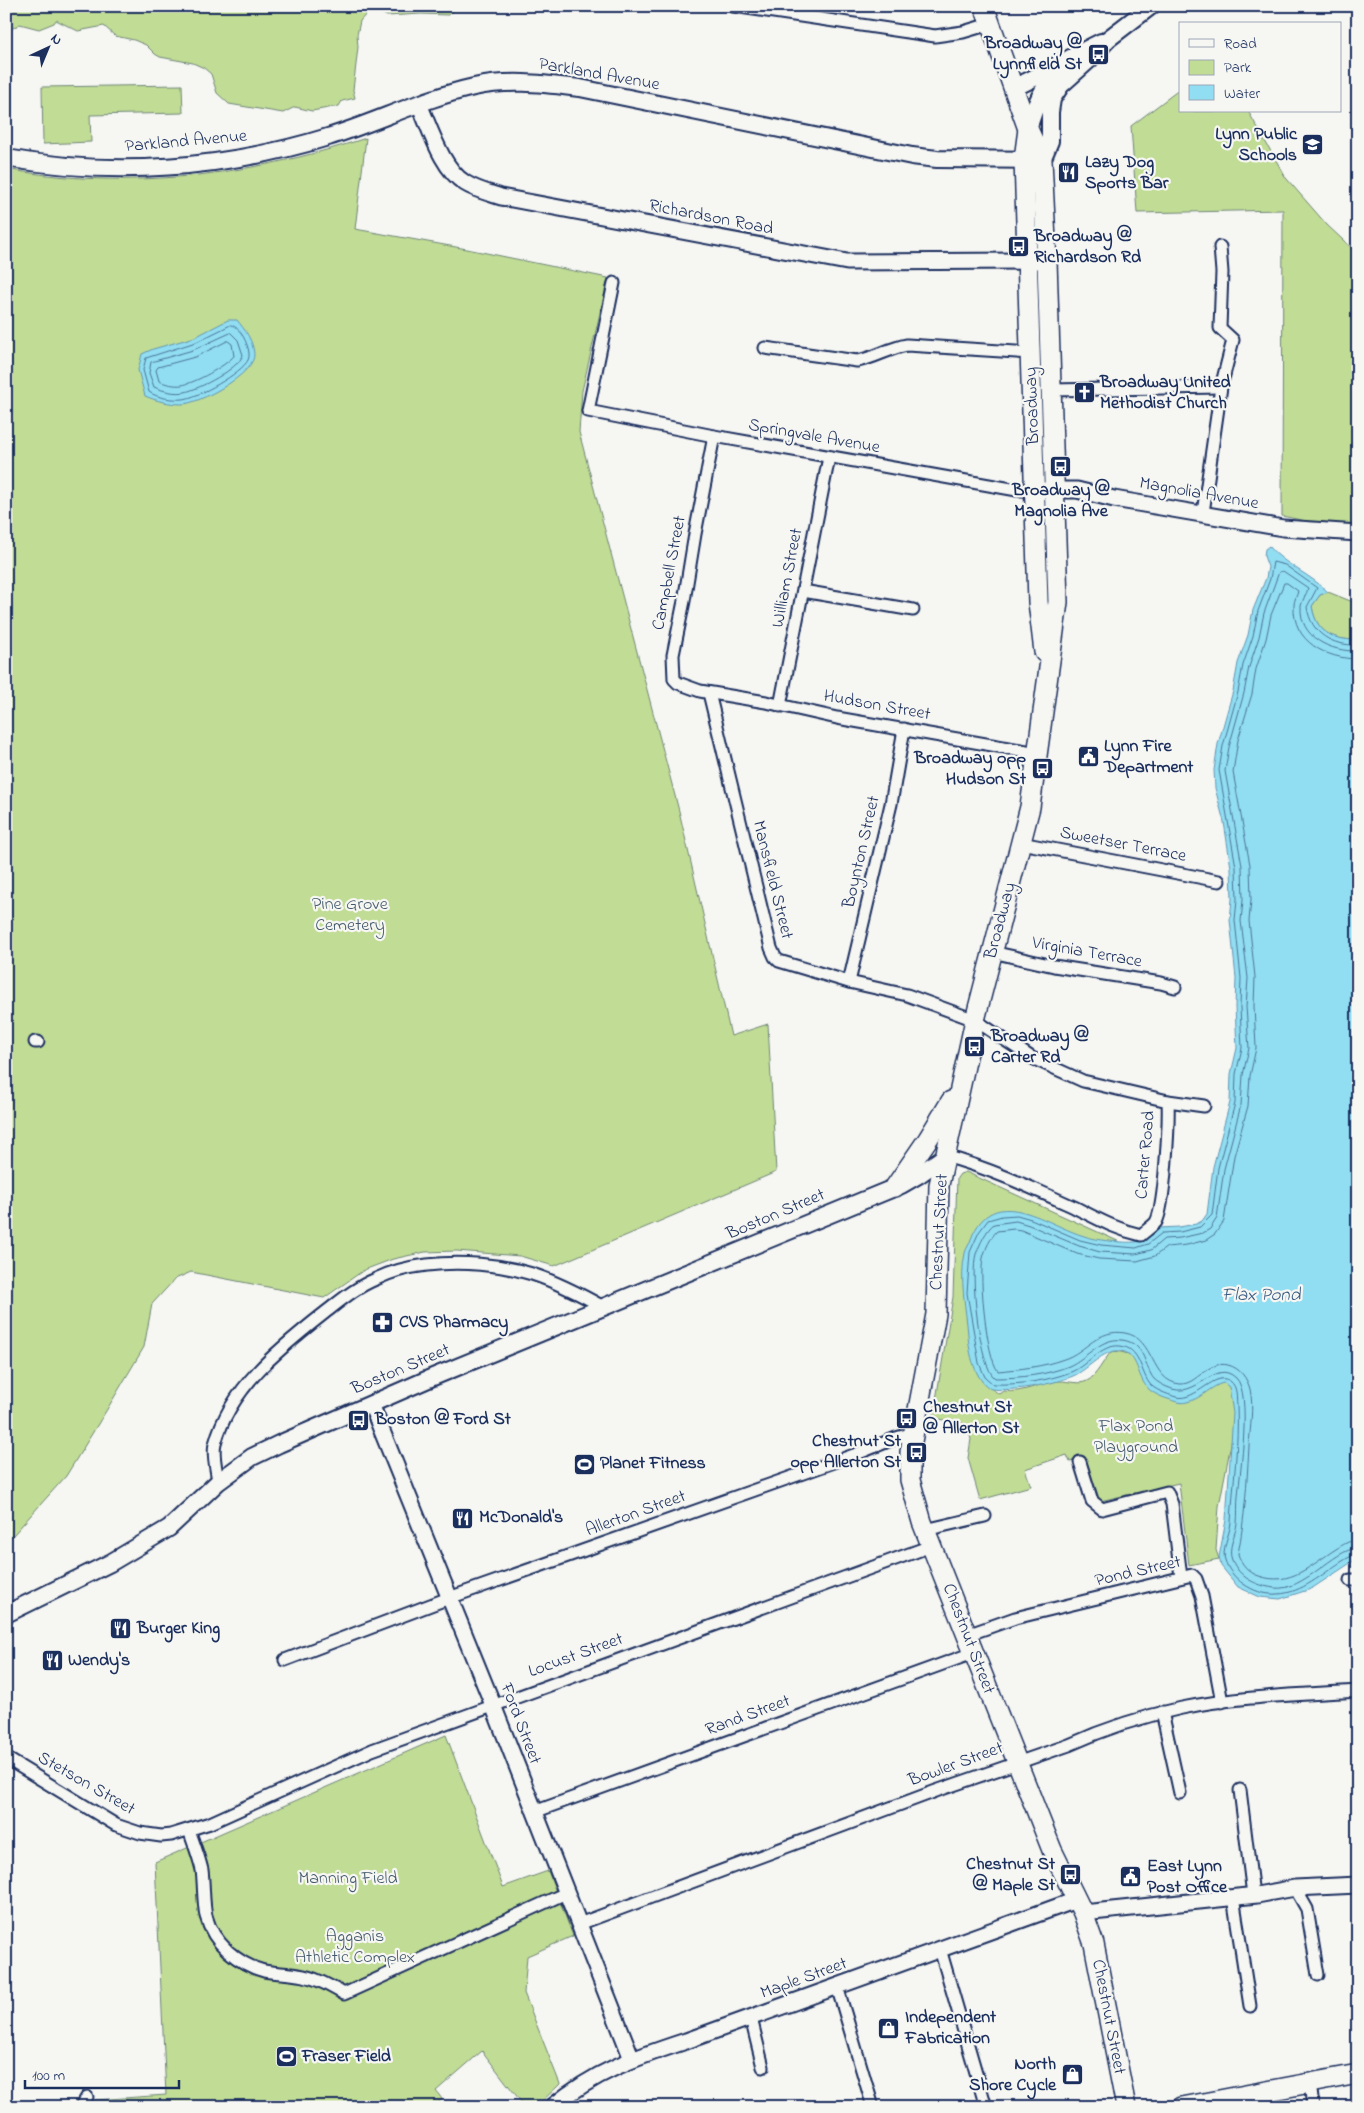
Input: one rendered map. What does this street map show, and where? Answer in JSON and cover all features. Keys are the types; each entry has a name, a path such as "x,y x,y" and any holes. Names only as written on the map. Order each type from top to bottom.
{"main road":[{"path":"984,6 1028,129"},
{"name":"Broadway","path":"1047,683 1038,602 1027,262 1033,160 1050,141 1050,112 1056,93 1061,85 1090,59 1108,39 1143,9"},
{"name":"Broadway","path":"1013,88 1033,80 1081,51 1108,39"},
{"name":"Broadway","path":"945,1156 975,1020 1030,807 1058,602 1047,261 1028,129 1037,100 1044,88 1053,76 1081,51"},
{"name":"Parkland Avenue","path":"6,158 41,163 113,168 170,167 209,163 262,154 317,141 451,93 487,85 514,83 553,84 580,88 912,156 1033,160"},
{"path":"895,1187 928,1139 961,1085"},
{"name":"Boston Street","path":"6,1614 110,1563 169,1528 218,1482 255,1456 371,1404 895,1187 920,1174 945,1156"},
{"name":"Chestnut Street","path":"945,1156 938,1196 937,1308 910,1458 910,1480 916,1507 928,1538 1052,1850 1079,1906 1098,1961 1126,2107"},
{"path":"1182,2107 1358,2074"}],"street":[{"path":"733,6 935,36 963,32 990,24"},
{"name":"Richardson Road","path":"419,104 447,165 455,175 474,187 501,197 847,262 1047,261"},
{"path":"1203,513 1221,387 1232,340 1220,328 1222,272 1220,247"},
{"name":"Springvale Avenue","path":"614,283 588,411 829,457 1017,490 1035,490"},
{"path":"765,348 857,361 866,360 890,349 907,345 1031,353"},
{"path":"1052,390 1221,387"},
{"name":"Campbell Street","path":"709,693 678,683 674,678 672,666 714,436"},
{"name":"William Street","path":"780,706 829,457"},
{"name":"Magnolia Avenue","path":"1035,490 1077,490 1114,499 1283,528 1358,533"},
{"path":"803,591 913,610"},
{"name":"Hudson Street","path":"709,693 837,718 1038,753"},
{"name":"Mansfield Street","path":"709,693 774,957 784,964 849,982 908,995 975,1020"},
{"name":"Boynton Street","path":"849,982 891,804 904,730"},
{"name":"Sweetser Terrace","path":"1021,843 1219,881"},
{"name":"Virginia Terrace","path":"992,952 1054,966 1175,988"},
{"name":"Carter Road","path":"945,1156 998,1174 1120,1230 1141,1235 1156,1222 1163,1190 1169,1117 1168,1101 1083,1081 1032,1058 975,1020"},
{"path":"1168,1101 1204,1106"},
{"path":"218,1482 214,1447 227,1416 245,1388 264,1364 294,1338 340,1301 373,1280 388,1274 427,1265 449,1264 489,1267 532,1274 605,1308"},
{"name":"Ford Street","path":"371,1404 493,1705 632,2059"},
{"name":"Allerton Street","path":"285,1660 449,1598 914,1433"},
{"path":"1080,1462 1092,1501 1102,1509 1156,1493 1167,1492 1172,1504 1181,1577"},
{"name":"Locust Street","path":"185,1832 210,1823 372,1750 985,1516"},
{"name":"Pond Street","path":"970,1644 1015,1618 1192,1575 1200,1586 1222,1702"},
{"name":"Rand Street","path":"534,1812 970,1644"},
{"name":"Bowler Street","path":"579,1924 936,1791 1085,1737 1162,1712 1222,1702 1358,1691"},
{"path":"1162,1712 1180,1793"},
{"name":"Stetson Street","path":"6,1758 116,1825 150,1835 161,1836 185,1832"},
{"path":"1240,1790 1253,1895"},
{"path":"185,1832 202,1872 206,1917 213,1933 227,1951 264,1971 300,1975 315,1979 344,1994 566,1893"},
{"name":"Maple Street","path":"552,2107 579,2086 632,2059 940,1949 1079,1906 1233,1898 1295,1888 1358,1885"},
{"path":"1295,1888 1307,1909 1318,1975"},
{"path":"1233,1898 1250,2006"},
{"path":"940,1949 986,2107"},
{"path":"837,1986 873,2107"},
{"path":"751,2018 763,2067"},
{"path":"1310,2082 1313,2107"}],"green space":[{"path":"6,6 453,6 455,10 448,15 387,16 381,13 368,12 360,21 357,35 358,47 353,90 355,98 342,101 339,106 312,111 295,107 283,113 229,104 217,93 211,74 204,68 193,63 160,57 146,45 115,36 104,26 78,31 56,20 54,23 39,29 20,24 6,32"},
{"path":"182,85 183,113 90,115 91,142 43,144 42,87"},
{"path":"1179,90 1179,112 1249,112 1286,178 1327,225 1358,254 1358,525 1311,522 1282,516 1283,210 1137,213 1131,126"},
{"name":"Pine Grove Cemetery","path":"366,138 355,229 467,249 608,278 582,391 579,432 679,811 731,1036 768,1024 776,1172 554,1266 520,1256 457,1251 425,1252 393,1259 364,1270 324,1298 191,1272 175,1279 152,1304 144,1347 66,1476 6,1543 6,169 52,176 97,179 143,179 188,176 278,162"},
{"path":"1328,592 1358,604 1358,640 1334,636 1327,633 1317,623 1312,606 1320,595"},
{"name":"Flax Pond Playground","path":"966,1172 1122,1243 992,1389 999,1394 1003,1391 1018,1391 1060,1381 1084,1382 1094,1376 1112,1351 1215,1377 1238,1389 1233,1433 1219,1506 1216,1550 1219,1559 1189,1565 1179,1483 1100,1501 1085,1457 1070,1462 1067,1455 1025,1469 1031,1486 980,1500 968,1458 971,1439 966,1424 933,1418 953,1297 957,1178 960,1174"},
{"name":"Agganis Athletic Complex","path":"446,1735 503,1887 548,1871 573,1936 527,1956 524,1993 560,2084 536,2107 525,2107 482,2051 436,2091 442,2099 434,2107 92,2107 95,2100 166,2095 155,1862"}],"water":[{"path":"228,320 237,320 246,331 252,344 254,354 252,362 246,370 225,386 190,403 168,403 145,396 138,370 142,354 195,337"},
{"name":"Flax Pond","path":"1269,546 1282,559 1313,579 1328,592 1320,595 1312,606 1317,623 1322,629 1334,636 1358,640 1358,1558 1311,1589 1280,1599 1260,1597 1238,1587 1221,1566 1219,1557 1226,1520 1233,1413 1229,1387 1224,1383 1220,1384 1192,1401 1182,1403 1173,1401 1159,1396 1148,1388 1130,1355 1126,1352 1114,1351 1102,1356 1079,1373 1065,1379 1021,1388 991,1389 981,1380 971,1357 963,1273 965,1253 971,1239 981,1222 992,1213 1006,1210 1020,1211 1086,1237 1128,1242 1147,1238 1159,1228 1196,1224 1202,1221 1207,1214 1213,1167 1230,1102 1231,1074 1237,1048 1236,978 1230,920 1232,899 1231,868 1224,822 1215,788 1214,770 1218,744 1233,691 1238,663 1248,635 1253,610 1266,578 1268,567 1264,556 1265,549"}],"place":[{"name":"Broadway @ Lynnfield St","path":"1098,54"},
{"name":"Lynn Public Schools","path":"1313,145"},
{"name":"Lazy Dog Sports Bar","path":"1069,173"},
{"name":"Broadway @ Richardson Rd","path":"1018,247"},
{"name":"Broadway United Methodist Church","path":"1084,393"},
{"name":"Broadway @ Magnolia Ave","path":"1061,466"},
{"name":"Lynn Fire Department","path":"1088,757"},
{"name":"Broadway opp Hudson St","path":"1042,769"},
{"name":"Broadway @ Carter Rd","path":"975,1047"},
{"name":"CVS Pharmacy","path":"383,1323"},
{"name":"Chestnut St @ Allerton St","path":"907,1418"},
{"name":"Boston @ Ford St","path":"359,1420"},
{"name":"Chestnut St opp Allerton St","path":"917,1452"},
{"name":"Planet Fitness","path":"584,1464"},
{"name":"McDonald's","path":"463,1518"},
{"name":"Burger King","path":"121,1629"},
{"name":"Wendy's","path":"52,1661"},
{"name":"Chestnut St @ Maple St","path":"1071,1875"},
{"name":"East Lynn Post Office","path":"1131,1877"},
{"name":"Independent Fabrication","path":"889,2028"},
{"name":"Fraser Field","path":"286,2057"},
{"name":"North Shore Cycle","path":"1072,2075"}],"park label":[{"name":"Manning Field","path":"348,1879"}]}
